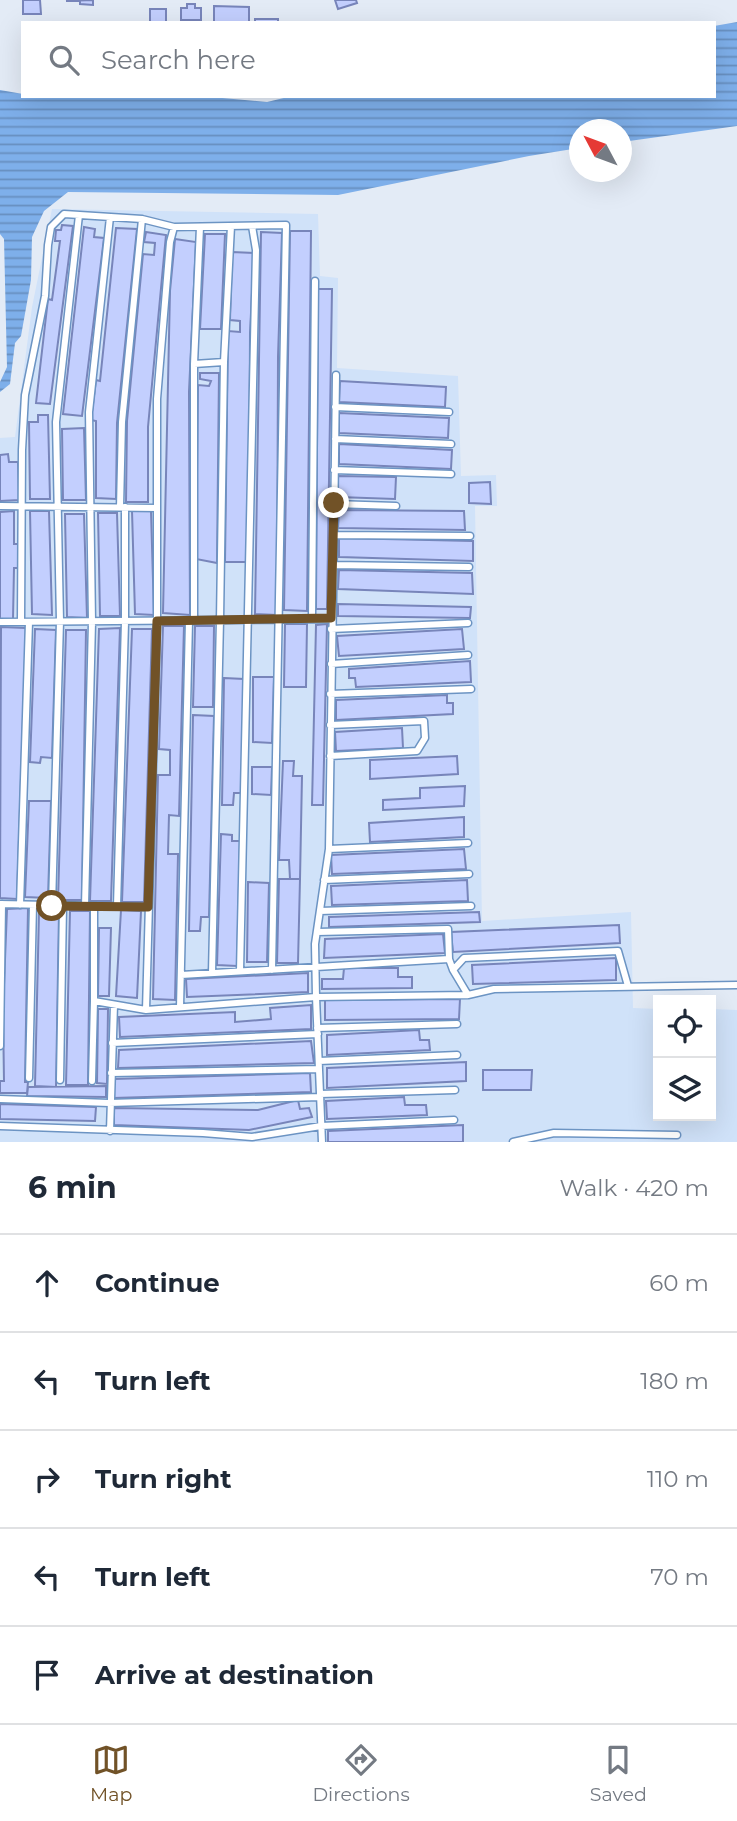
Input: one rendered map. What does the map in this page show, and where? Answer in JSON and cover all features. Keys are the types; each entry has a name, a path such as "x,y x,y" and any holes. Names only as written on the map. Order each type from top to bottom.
{"lane":[{"path":"20,905 25,622 22,506 25,395 45,296 51,227 64,214 142,219 174,227 286,225 272,970"},
{"path":"52,906 60,621 56,422 79,215"},
{"path":"85,906 92,622 89,412 110,217"},
{"path":"117,906 125,622 122,422 142,219"},
{"path":"212,973 224,362 231,226"},
{"path":"240,971 250,620 256,250 252,226"},
{"path":"146,1010 157,621 157,399 170,242 174,227"},
{"path":"180,1007 191,621 194,364 200,227"},
{"path":"312,619 314,281"},
{"path":"194,364 224,362"},
{"path":"322,1142 316,967 317,932 329,849 336,375"},
{"path":"335,407 449,412"},
{"path":"335,439 451,444"},
{"path":"334,470 451,474"},
{"path":"334,503 396,506"},
{"path":"0,506 157,508"},
{"path":"334,535 470,537"},
{"path":"333,565 470,566"},
{"path":"0,622 331,618"},
{"path":"331,629 468,623"},
{"path":"331,664 468,655"},
{"path":"330,694 471,689"},
{"path":"330,725 425,721 425,738 417,751 330,756"},
{"path":"329,849 468,843"},
{"path":"324,880 469,874"},
{"path":"0,1046 1,904 148,907"},
{"path":"29,1078 33,905"},
{"path":"60,1080 63,906"},
{"path":"92,1081 94,906"},
{"path":"320,911 471,906"},
{"path":"317,932 448,929 449,959 468,995"},
{"path":"453,970 464,958 618,951 628,986"},
{"path":"181,975 449,959"},
{"path":"94,1001 146,1010 316,997 468,995 494,989 737,985"},
{"path":"110,1131 114,1005"},
{"path":"112,1043 457,1024"},
{"path":"111,1073 319,1065 457,1055"},
{"path":"0,1098 109,1103 455,1090"},
{"path":"0,1126 252,1137 321,1126 454,1121"},
{"path":"513,1142 554,1133 677,1135"}],"shaded area":[{"path":"52,209 318,214 320,276 338,278 337,368 458,376 461,476 496,475 497,506 475,506 482,921 631,912 633,1008 653,1009 653,1121 716,1121 716,1009 737,1010 737,1142 0,1142 0,438 15,437 32,307"}],"water":[{"path":"737,22 737,126 632,141 632,119 569,119 569,150 338,195 68,192 44,211 32,237 31,280 21,336 15,343 10,384 0,392 0,382 7,367 4,239 0,234 0,90 21,94 21,98 222,98 267,102 284,98 716,98 716,26"}],"building":[{"path":"23,0 40,0 41,14 23,14"},
{"path":"93,0 93,5 66,1"},
{"path":"335,0 356,0 357,3 338,9"},
{"path":"187,4 195,4 195,8 201,8 201,20 181,20 181,8 187,8"},
{"path":"214,6 249,7 249,21 214,21"},
{"path":"150,9 166,9 166,21 150,21"},
{"path":"255,19 278,19 278,21"},
{"path":"62,225 73,226 50,404 36,403 48,299 52,300 60,241 55,241 56,230 61,230"},
{"path":"84,227 95,229 94,237 104,238 82,416 63,414"},
{"path":"116,228 137,229 117,423 116,499 96,498 96,421 91,420 96,380 100,381"},
{"path":"290,231 311,231 307,611 284,610"},
{"path":"146,232 166,235 148,427 148,502 126,502 127,421 143,254 154,255 155,243 144,242"},
{"path":"261,232 282,233 278,357 277,615 255,614"},
{"path":"205,234 225,234 221,329 200,329"},
{"path":"175,239 196,242 189,392 190,615 163,613 170,291"},
{"path":"232,252 254,253 250,333 249,543 246,562 225,562 228,331 240,332 240,321 230,320"},
{"path":"318,289 332,289 327,609 316,609"},
{"path":"200,373 219,373 217,563 196,559 198,385 209,386 211,381 200,379"},
{"path":"340,381 446,387 445,407 339,402"},
{"path":"339,413 449,418 448,438 339,433"},
{"path":"38,415 48,415 50,499 30,499 29,422 38,422"},
{"path":"84,428 86,500 63,500 62,429"},
{"path":"339,444 452,450 451,469 339,464"},
{"path":"8,454 9,462 18,462 19,500 0,501 0,455"},
{"path":"338,476 396,477 395,499 338,497"},
{"path":"490,482 491,504 469,503 469,483"},
{"path":"339,510 464,511 465,530 338,528"},
{"path":"14,511 14,544 18,544 18,568 14,568 13,619 0,619 0,512"},
{"path":"30,511 49,511 52,615 32,614"},
{"path":"132,511 151,511 154,615 135,614"},
{"path":"98,513 117,513 120,616 100,616"},
{"path":"65,514 84,514 87,618 67,617"},
{"path":"339,538 473,541 473,561 339,557"},
{"path":"339,570 472,573 473,594 338,589"},
{"path":"338,604 471,607 470,618 338,616"},
{"path":"285,624 307,624 306,687 284,687"},
{"path":"327,624 323,805 312,805 316,625"},
{"path":"163,626 184,626 179,816 169,815 168,854 178,854 175,1000 153,999 158,775 170,775 170,750 159,749"},
{"path":"195,626 214,626 213,707 193,707"},
{"path":"1,627 26,628 17,899 0,898"},
{"path":"120,628 111,901 90,901 99,629"},
{"path":"35,629 56,630 52,758 41,757 40,763 30,762"},
{"path":"132,629 152,629 144,902 122,902"},
{"path":"462,629 464,649 339,656 337,636"},
{"path":"66,630 86,630 82,900 58,900"},
{"path":"470,661 471,682 356,687 355,678 349,678 349,669"},
{"path":"253,677 274,677 272,743 253,742"},
{"path":"224,678 244,679 243,793 234,793 233,805 222,805"},
{"path":"447,695 447,703 453,703 453,714 336,720 336,700"},
{"path":"193,715 214,716 209,917 201,917 200,931 189,931"},
{"path":"402,728 403,748 336,751 335,732"},
{"path":"457,756 458,774 370,779 370,760"},
{"path":"283,761 294,761 293,776 302,776 300,879 290,879 289,860 279,860"},
{"path":"252,767 272,767 271,795 252,794"},
{"path":"465,786 464,806 383,810 383,800 420,798 420,788"},
{"path":"29,801 51,801 48,898 25,897"},
{"path":"464,817 464,837 370,842 369,823"},
{"path":"221,834 232,835 232,841 240,841 237,966 217,965"},
{"path":"464,849 466,869 332,874 331,855"},
{"path":"279,879 300,879 298,963 277,963"},
{"path":"467,880 468,901 332,905 331,886"},
{"path":"248,882 269,883 267,962 247,962"},
{"path":"28,908 27,1093 0,1093 0,1081 4,1081 3,1010 7,909"},
{"path":"121,910 141,911 137,998 116,996"},
{"path":"70,911 90,911 88,1085 66,1085"},
{"path":"39,912 59,912 56,1087 35,1086"},
{"path":"479,912 480,922 329,927 329,917"},
{"path":"619,925 620,943 453,952 451,932"},
{"path":"99,928 111,928 109,996 98,996"},
{"path":"443,934 445,953 324,958 325,939"},
{"path":"616,958 616,980 473,984 472,965"},
{"path":"344,968 398,968 398,977 412,977 412,988 322,989 322,979 343,979"},
{"path":"308,973 308,992 187,997 186,979"},
{"path":"460,999 459,1019 325,1020 325,1000"},
{"path":"311,1005 311,1029 120,1037 119,1017 235,1012 235,1022 271,1019 270,1008"},
{"path":"98,1009 108,1009 107,1084 97,1083"},
{"path":"419,1030 420,1040 429,1040 430,1050 327,1055 327,1035"},
{"path":"311,1041 314,1063 118,1068 119,1050"},
{"path":"466,1062 466,1081 327,1088 327,1068"},
{"path":"483,1070 532,1070 531,1090 483,1090"},
{"path":"310,1073 311,1092 113,1098 114,1079"},
{"path":"106,1086 106,1097 27,1096 28,1087"},
{"path":"404,1097 405,1105 426,1105 427,1115 327,1119 326,1101"},
{"path":"298,1100 300,1109 309,1108 312,1117 249,1130 114,1125 114,1108 258,1110"},
{"path":"0,1104 96,1107 95,1121 0,1119"},
{"path":"463,1125 463,1142 328,1142 328,1131"}],"route":[{"path":"52,906 148,907 157,621 331,618 334,503"}]}
